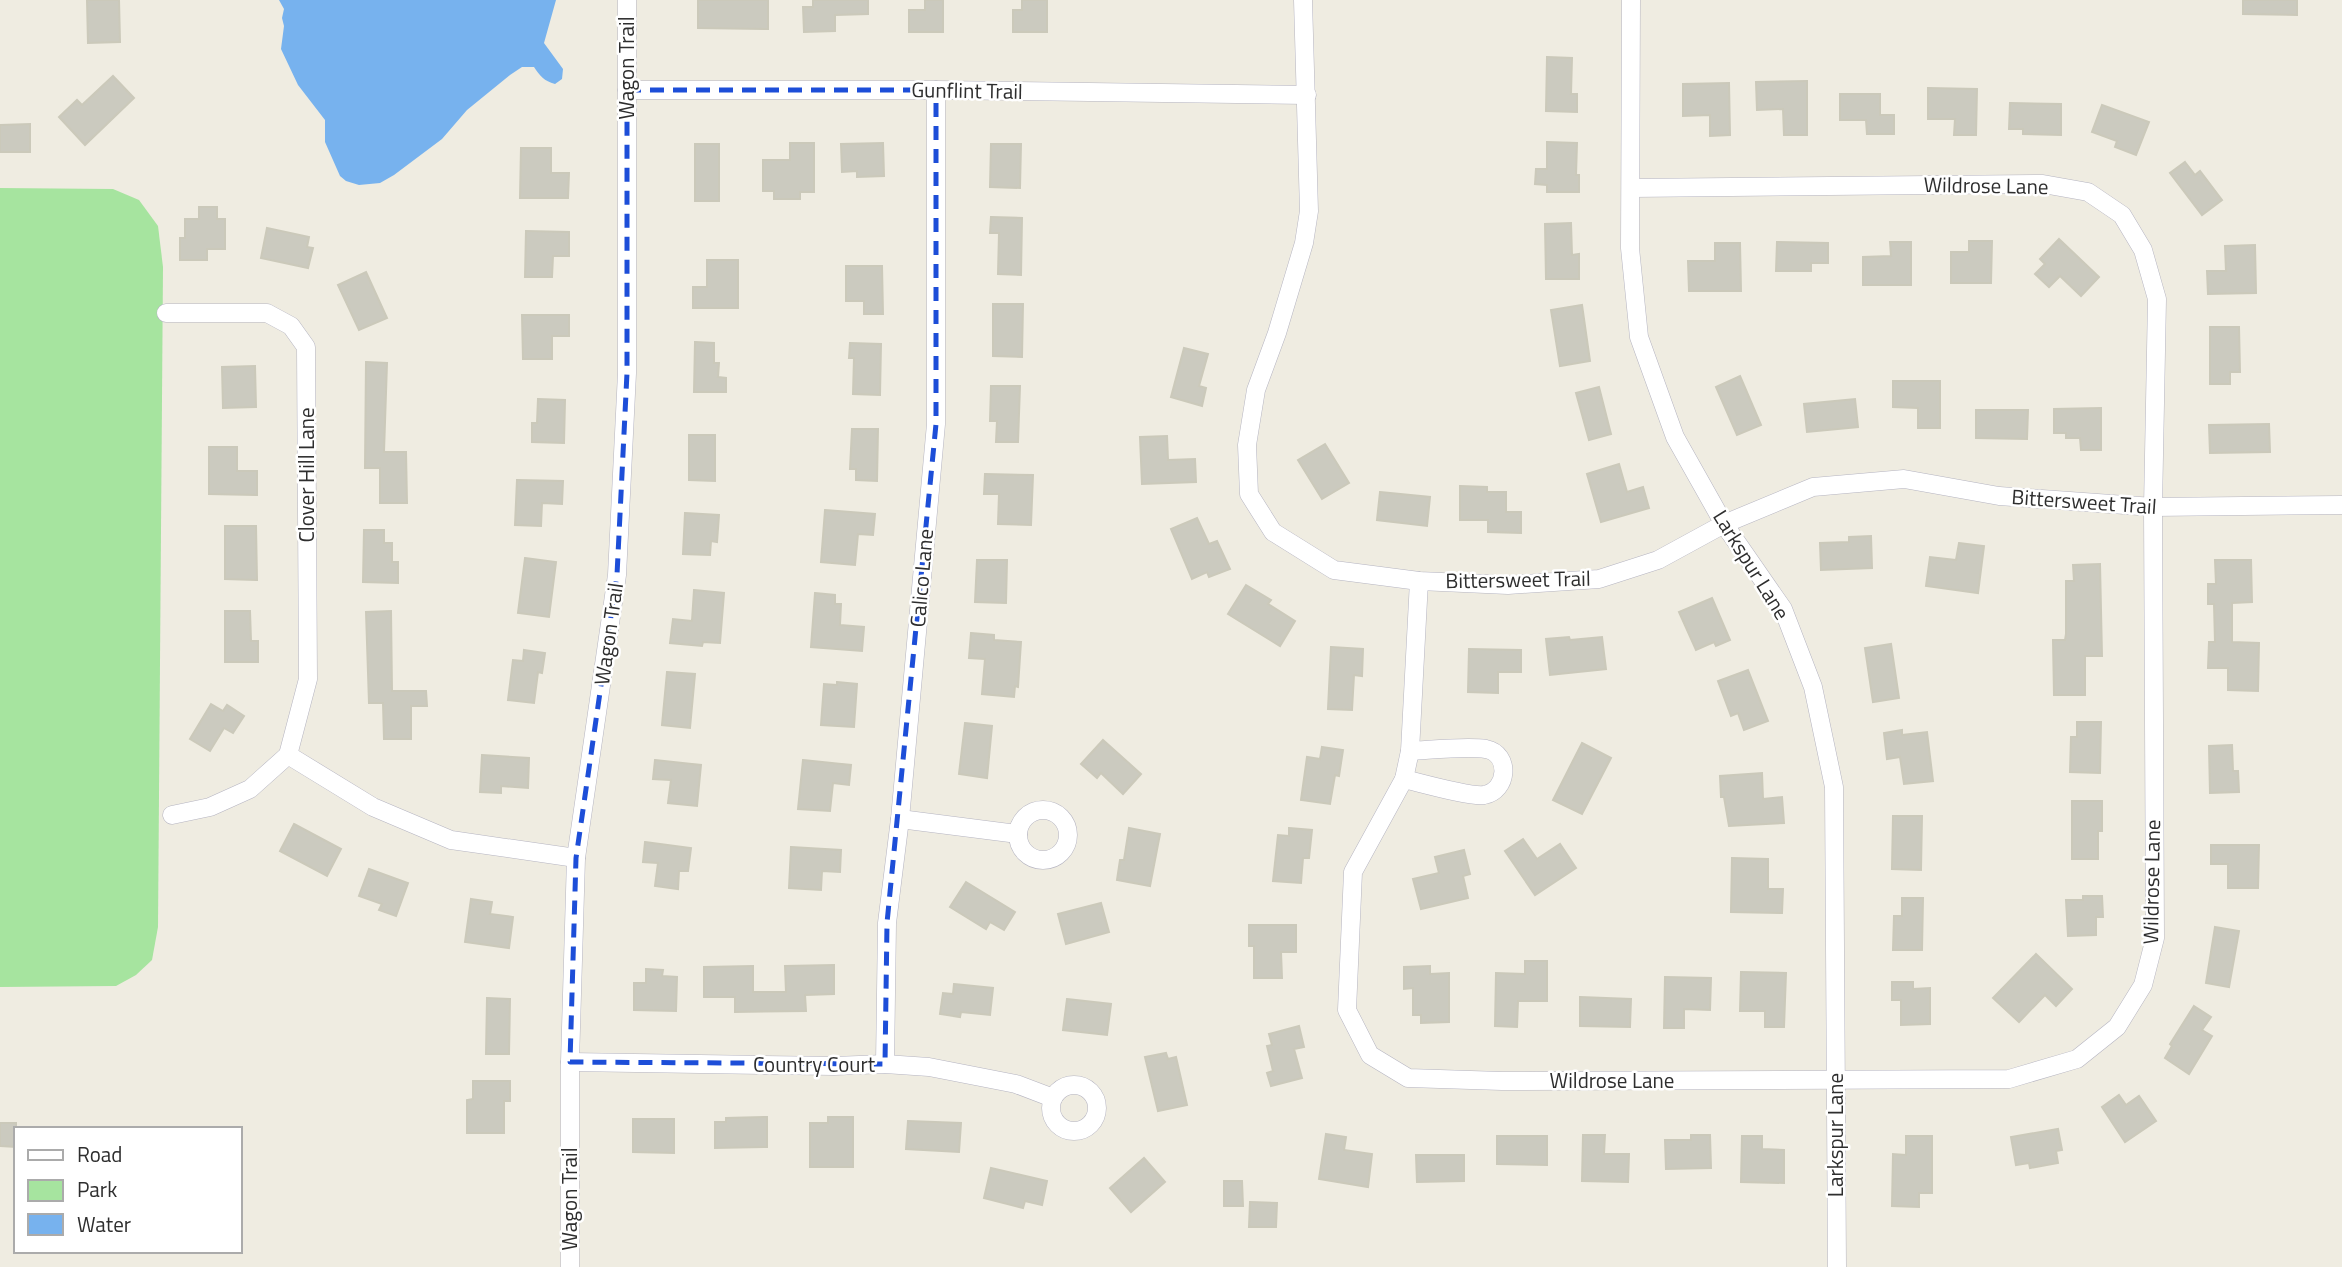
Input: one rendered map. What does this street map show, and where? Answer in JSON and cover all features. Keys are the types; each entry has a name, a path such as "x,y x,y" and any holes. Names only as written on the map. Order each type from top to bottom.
{"street":[{"name":"Wagon Trail","path":"570,1267 570,1062 576,858 617,575 627,373 627,0"},
{"name":"Bittersweet Trail","path":"1303,0 1310,211 1289,294 1256,390 1247,445 1248,494 1273,532 1334,569 1419,581 1508,585 1599,579 1658,560 1724,524 1813,486 1904,479 1999,496 2152,507 2342,505"},
{"name":"Larkspur Lane","path":"1631,0 1630,248 1639,337 1675,437 1724,524 1783,609 1813,687 1834,787 1837,1267"},
{"name":"Gunflint Trail","path":"627,90 936,90 1307,95"},
{"name":"Calico Lane","path":"885,1064 887,923 900,819 936,424 936,90"},
{"name":"Wildrose Lane","path":"1419,581 1410,751 1404,779 1353,872 1347,1010 1370,1055 1408,1077 1502,1082 2009,1079 2077,1059 2117,1027 2143,985 2155,938 2152,507 2157,299 2143,250 2122,215 2088,192 2043,184 1631,188"},
{"name":"Clover Hill Lane","path":"166,313 267,313 292,326 306,347 309,679 288,755"},
{"path":"1404,779 1479,795 1494,791 1503,778 1502,763 1498,756 1484,749 1410,751"},
{"path":"172,815 210,807 250,789 288,755 373,807 451,840 576,858"},
{"path":"900,819 1018,834"},
{"name":"Country Court","path":"570,1062 834,1066 885,1064 929,1067 1016,1084 1053,1098"}],"highlighted area":[{"path":"627,90 936,90 936,424 887,923 885,1064 570,1062 576,858 617,575 627,373"}],"green space":[{"path":"0,188 113,189 139,200 158,226 163,267 158,927 152,960 136,975 116,986 0,987"}],"water":[{"path":"279,0 556,0 544,43 563,69 562,79 555,84 543,78 534,67 522,67 467,110 442,139 394,175 380,183 359,185 340,176 325,142 325,120 298,85 281,49 284,9"}],"building":[{"path":"87,0 119,0 120,42 88,43"},
{"path":"698,0 768,0 768,29 698,28"},
{"path":"813,0 868,0 868,14 835,15 835,31 804,32 803,7 813,7"},
{"path":"925,0 943,0 943,32 909,32 909,10 925,10"},
{"path":"1022,0 1047,0 1047,32 1013,32 1013,10 1022,10"},
{"path":"2243,0 2297,0 2297,15 2243,14"},
{"path":"1547,57 1572,58 1571,94 1577,94 1577,112 1546,111"},
{"path":"113,76 134,98 85,145 59,117 77,100 82,105"},
{"path":"1807,81 1807,135 1784,135 1783,109 1757,110 1756,82"},
{"path":"1729,83 1730,135 1710,136 1710,115 1683,116 1683,84"},
{"path":"1928,88 1977,89 1976,135 1954,135 1955,119 1928,119"},
{"path":"1840,94 1880,94 1880,115 1894,115 1894,134 1867,134 1866,120 1840,120"},
{"path":"2010,103 2061,104 2061,135 2023,134 2023,129 2009,129"},
{"path":"2102,105 2149,122 2136,155 2115,147 2117,141 2092,132"},
{"path":"30,124 30,152 0,152 0,125"},
{"path":"1547,142 1577,143 1576,175 1579,175 1579,192 1547,192 1547,185 1535,184 1536,169 1547,169"},
{"path":"790,143 814,143 814,192 800,192 800,199 774,199 774,191 763,191 763,160 790,160"},
{"path":"883,143 884,176 857,177 857,171 842,172 841,144"},
{"path":"695,144 719,144 719,201 695,201"},
{"path":"991,144 1021,144 1020,188 990,187"},
{"path":"521,148 551,148 551,173 569,173 568,198 520,198"},
{"path":"2185,162 2195,175 2200,171 2222,200 2202,215 2170,173"},
{"path":"199,207 217,207 217,219 225,219 225,249 207,249 207,260 180,260 180,238 185,238 185,219 199,219"},
{"path":"991,217 1022,218 1021,275 998,274 999,233 990,233"},
{"path":"1571,223 1572,255 1579,254 1579,279 1546,279 1545,224"},
{"path":"267,228 309,237 307,247 313,248 308,268 261,258"},
{"path":"526,231 569,232 569,256 553,256 552,277 525,277"},
{"path":"2059,239 2099,277 2081,296 2060,276 2049,287 2035,274 2045,264 2040,259"},
{"path":"1969,241 1992,241 1991,283 1951,283 1951,252 1969,252"},
{"path":"1777,242 1828,243 1828,263 1811,263 1811,271 1776,271"},
{"path":"1890,242 1911,242 1911,285 1863,285 1863,257 1891,256"},
{"path":"1715,243 1740,243 1741,291 1689,291 1688,261 1715,261"},
{"path":"2255,245 2256,293 2208,294 2207,271 2226,271 2225,246"},
{"path":"707,260 738,260 738,308 693,308 693,287 707,287"},
{"path":"846,266 882,266 883,314 864,314 864,301 846,301"},
{"path":"366,272 387,318 359,330 338,285"},
{"path":"993,304 1023,304 1022,357 993,356"},
{"path":"1582,305 1590,361 1560,366 1551,310"},
{"path":"522,315 569,315 569,336 552,336 552,359 523,359"},
{"path":"2210,327 2239,327 2240,372 2230,372 2230,384 2210,384"},
{"path":"695,342 714,343 714,363 719,363 718,377 726,378 726,392 694,392"},
{"path":"850,343 881,344 880,395 853,394 854,358 849,358"},
{"path":"1184,348 1208,354 1199,386 1206,388 1202,406 1171,397"},
{"path":"366,362 387,363 384,452 406,452 407,503 380,503 380,468 365,468"},
{"path":"255,366 256,407 223,408 222,367"},
{"path":"1740,376 1761,425 1737,435 1716,387"},
{"path":"1893,381 1940,381 1940,428 1918,428 1918,408 1893,407"},
{"path":"991,386 1020,386 1018,442 996,442 997,421 990,421"},
{"path":"1599,387 1611,434 1589,440 1576,393"},
{"path":"538,399 565,400 564,443 532,442 532,423 537,423"},
{"path":"1855,399 1858,427 1807,432 1804,404"},
{"path":"2101,408 2101,450 2081,450 2080,438 2066,438 2066,433 2054,433 2054,409"},
{"path":"1976,410 2028,410 2027,439 1976,438"},
{"path":"2269,424 2270,452 2210,453 2209,425"},
{"path":"852,429 878,429 877,481 856,480 856,469 850,469"},
{"path":"689,435 715,435 715,481 689,480"},
{"path":"1167,436 1168,460 1195,459 1196,482 1142,484 1140,437"},
{"path":"1325,444 1349,483 1322,499 1298,460"},
{"path":"209,447 237,447 237,471 257,471 257,495 209,494"},
{"path":"1619,464 1627,492 1643,487 1649,508 1601,522 1587,474"},
{"path":"985,474 1033,475 1031,525 998,524 999,494 984,494"},
{"path":"517,480 563,481 562,504 542,503 541,526 515,525"},
{"path":"1460,486 1487,487 1487,492 1506,492 1506,512 1521,512 1521,533 1488,532 1488,520 1460,520"},
{"path":"1380,492 1430,497 1427,526 1377,520"},
{"path":"825,510 875,514 873,535 858,534 855,565 821,562"},
{"path":"685,513 719,515 717,542 711,541 710,555 683,554"},
{"path":"1197,518 1209,544 1217,541 1230,569 1209,577 1207,572 1192,579 1171,529"},
{"path":"225,526 256,526 257,580 225,579"},
{"path":"364,530 384,530 384,543 392,543 392,562 398,562 398,583 363,582"},
{"path":"1871,536 1872,568 1821,570 1820,543 1849,542 1849,537"},
{"path":"1959,543 1984,546 1978,593 1926,586 1930,557 1956,560"},
{"path":"525,558 556,562 549,617 518,613"},
{"path":"977,560 1007,560 1006,603 975,602"},
{"path":"2215,560 2251,560 2252,602 2232,603 2232,642 2259,643 2258,691 2228,690 2228,668 2208,668 2209,642 2215,642 2214,604 2208,604 2208,584 2216,584"},
{"path":"2100,564 2102,656 2085,656 2085,695 2054,695 2053,640 2065,640 2066,581 2074,581 2073,565"},
{"path":"1246,585 1271,600 1268,604 1295,621 1280,646 1228,614"},
{"path":"694,590 724,593 720,643 703,642 702,646 670,643 673,619 692,621"},
{"path":"815,593 835,595 835,604 841,604 840,625 864,627 862,651 811,647"},
{"path":"1712,598 1730,640 1716,646 1714,642 1696,650 1679,612"},
{"path":"225,611 250,611 251,641 258,641 258,662 225,662"},
{"path":"391,611 392,691 426,691 427,706 411,706 411,739 384,739 383,703 369,703 366,612"},
{"path":"971,633 994,635 994,640 1021,642 1018,687 1015,686 1014,697 982,694 985,659 969,658"},
{"path":"1569,637 1570,640 1602,637 1606,669 1550,675 1546,639"},
{"path":"1891,644 1899,698 1873,702 1865,648"},
{"path":"1331,647 1363,649 1362,676 1354,675 1352,710 1328,709"},
{"path":"1469,649 1521,650 1521,672 1498,672 1498,693 1468,692"},
{"path":"524,650 545,653 542,673 538,672 534,703 508,700 513,660 523,661"},
{"path":"1748,670 1768,721 1744,730 1738,713 1731,716 1718,681"},
{"path":"667,672 695,674 690,728 662,725"},
{"path":"837,682 857,684 854,727 821,725 824,684 837,685"},
{"path":"211,704 223,711 227,705 244,716 233,733 224,728 210,751 190,739"},
{"path":"2077,722 2101,722 2100,773 2070,772 2071,737 2077,737"},
{"path":"965,723 992,726 987,778 959,774"},
{"path":"1902,730 1902,735 1927,732 1933,781 1904,784 1900,757 1887,759 1884,733"},
{"path":"1103,740 1141,774 1123,794 1101,773 1097,778 1081,764"},
{"path":"1582,743 1611,758 1582,814 1553,800"},
{"path":"2232,745 2233,771 2238,771 2239,792 2210,793 2209,746"},
{"path":"1322,747 1343,750 1339,776 1335,775 1330,804 1301,800 1307,757 1320,759"},
{"path":"482,755 529,758 528,788 501,786 501,793 480,792"},
{"path":"655,760 701,765 697,806 668,803 671,780 653,779"},
{"path":"803,760 851,765 849,785 833,783 830,811 798,809"},
{"path":"1762,773 1763,799 1782,797 1784,823 1729,826 1724,797 1721,797 1720,776"},
{"path":"2072,801 2102,801 2098,859 2072,859"},
{"path":"1893,816 1922,816 1921,870 1892,869"},
{"path":"294,824 341,849 327,876 280,851"},
{"path":"1129,828 1160,834 1150,886 1117,880 1120,860 1124,860"},
{"path":"1289,828 1312,830 1309,858 1303,858 1301,883 1273,881 1278,835 1289,836"},
{"path":"1523,839 1537,859 1560,844 1576,868 1535,895 1505,851"},
{"path":"645,842 691,848 688,871 679,871 678,889 655,886 658,863 643,862"},
{"path":"2211,845 2259,845 2258,888 2228,888 2228,864 2211,864"},
{"path":"791,847 841,850 840,872 822,871 821,890 789,888"},
{"path":"1464,850 1470,874 1463,876 1468,898 1421,909 1413,879 1439,873 1435,857"},
{"path":"1732,858 1768,859 1768,889 1783,889 1782,913 1731,912"},
{"path":"369,869 408,883 396,916 379,910 382,904 359,896"},
{"path":"966,882 1015,912 1004,930 990,922 986,929 950,907"},
{"path":"2083,896 2102,896 2103,917 2096,917 2096,935 2068,936 2066,900 2083,900"},
{"path":"1902,898 1923,898 1922,950 1893,950 1894,916 1902,916"},
{"path":"471,899 492,902 490,914 513,917 509,948 465,942"},
{"path":"1101,903 1109,932 1066,944 1058,914"},
{"path":"1249,925 1296,925 1296,952 1281,952 1282,978 1254,978 1254,946 1249,946"},
{"path":"2215,927 2239,931 2229,987 2206,983"},
{"path":"2036,954 2072,989 2056,1006 2045,995 2019,1022 1993,998"},
{"path":"1525,961 1547,961 1547,1001 1518,1001 1517,1027 1495,1026 1496,973 1525,974"},
{"path":"834,965 834,994 805,995 806,1011 735,1012 735,997 704,997 704,967 753,966 753,992 786,992 785,966"},
{"path":"1430,966 1430,974 1449,973 1449,1022 1421,1023 1421,1015 1413,1015 1413,988 1404,989 1404,967"},
{"path":"646,969 663,970 662,976 677,977 676,1011 634,1010 634,983 646,983"},
{"path":"1741,972 1786,973 1784,1027 1765,1027 1765,1011 1740,1011"},
{"path":"1665,977 1711,978 1710,1010 1684,1009 1684,1028 1664,1028"},
{"path":"1892,982 1913,982 1913,989 1930,988 1930,1024 1901,1025 1901,1000 1892,1000"},
{"path":"954,984 993,988 990,1015 961,1012 960,1017 940,1014 943,993 953,994"},
{"path":"1580,997 1631,999 1630,1027 1580,1026"},
{"path":"487,998 510,999 509,1054 486,1054"},
{"path":"1067,999 1111,1004 1107,1035 1063,1030"},
{"path":"2194,1006 2211,1017 2202,1030 2212,1036 2189,1074 2165,1058 2172,1046 2170,1044"},
{"path":"1299,1026 1304,1047 1294,1049 1302,1078 1271,1086 1267,1073 1273,1071 1267,1046 1272,1045 1269,1034"},
{"path":"1166,1053 1168,1059 1176,1057 1187,1105 1158,1111 1145,1057"},
{"path":"473,1081 510,1081 510,1101 504,1101 504,1133 467,1133 467,1100 473,1099"},
{"path":"2119,1095 2126,1105 2139,1096 2156,1121 2125,1142 2102,1107"},
{"path":"767,1117 767,1147 715,1148 715,1122 726,1122 726,1118"},
{"path":"828,1117 853,1117 853,1167 810,1167 810,1123 828,1123"},
{"path":"633,1119 674,1119 674,1153 633,1152"},
{"path":"908,1121 961,1123 959,1152 906,1149"},
{"path":"0,1123 16,1123 14,1147 0,1146"},
{"path":"2058,1129 2062,1150 2056,1151 2058,1163 2030,1168 2029,1163 2016,1165 2011,1137"},
{"path":"1326,1134 1346,1137 1344,1150 1372,1154 1368,1187 1319,1179"},
{"path":"1583,1135 1605,1135 1604,1154 1629,1154 1628,1182 1582,1181"},
{"path":"1691,1135 1710,1135 1711,1168 1666,1169 1665,1140 1691,1140"},
{"path":"1497,1136 1547,1136 1547,1165 1497,1164"},
{"path":"1742,1136 1762,1136 1762,1149 1784,1150 1784,1183 1741,1182"},
{"path":"1906,1136 1932,1136 1932,1193 1919,1193 1919,1207 1892,1206 1893,1154 1906,1155"},
{"path":"1416,1155 1464,1155 1464,1181 1417,1182"},
{"path":"1144,1158 1165,1182 1131,1212 1110,1188"},
{"path":"991,1168 1047,1181 1042,1205 1025,1201 1023,1208 984,1198"},
{"path":"1224,1181 1242,1181 1243,1206 1224,1206"},
{"path":"1250,1202 1277,1203 1276,1227 1249,1227"}]}
